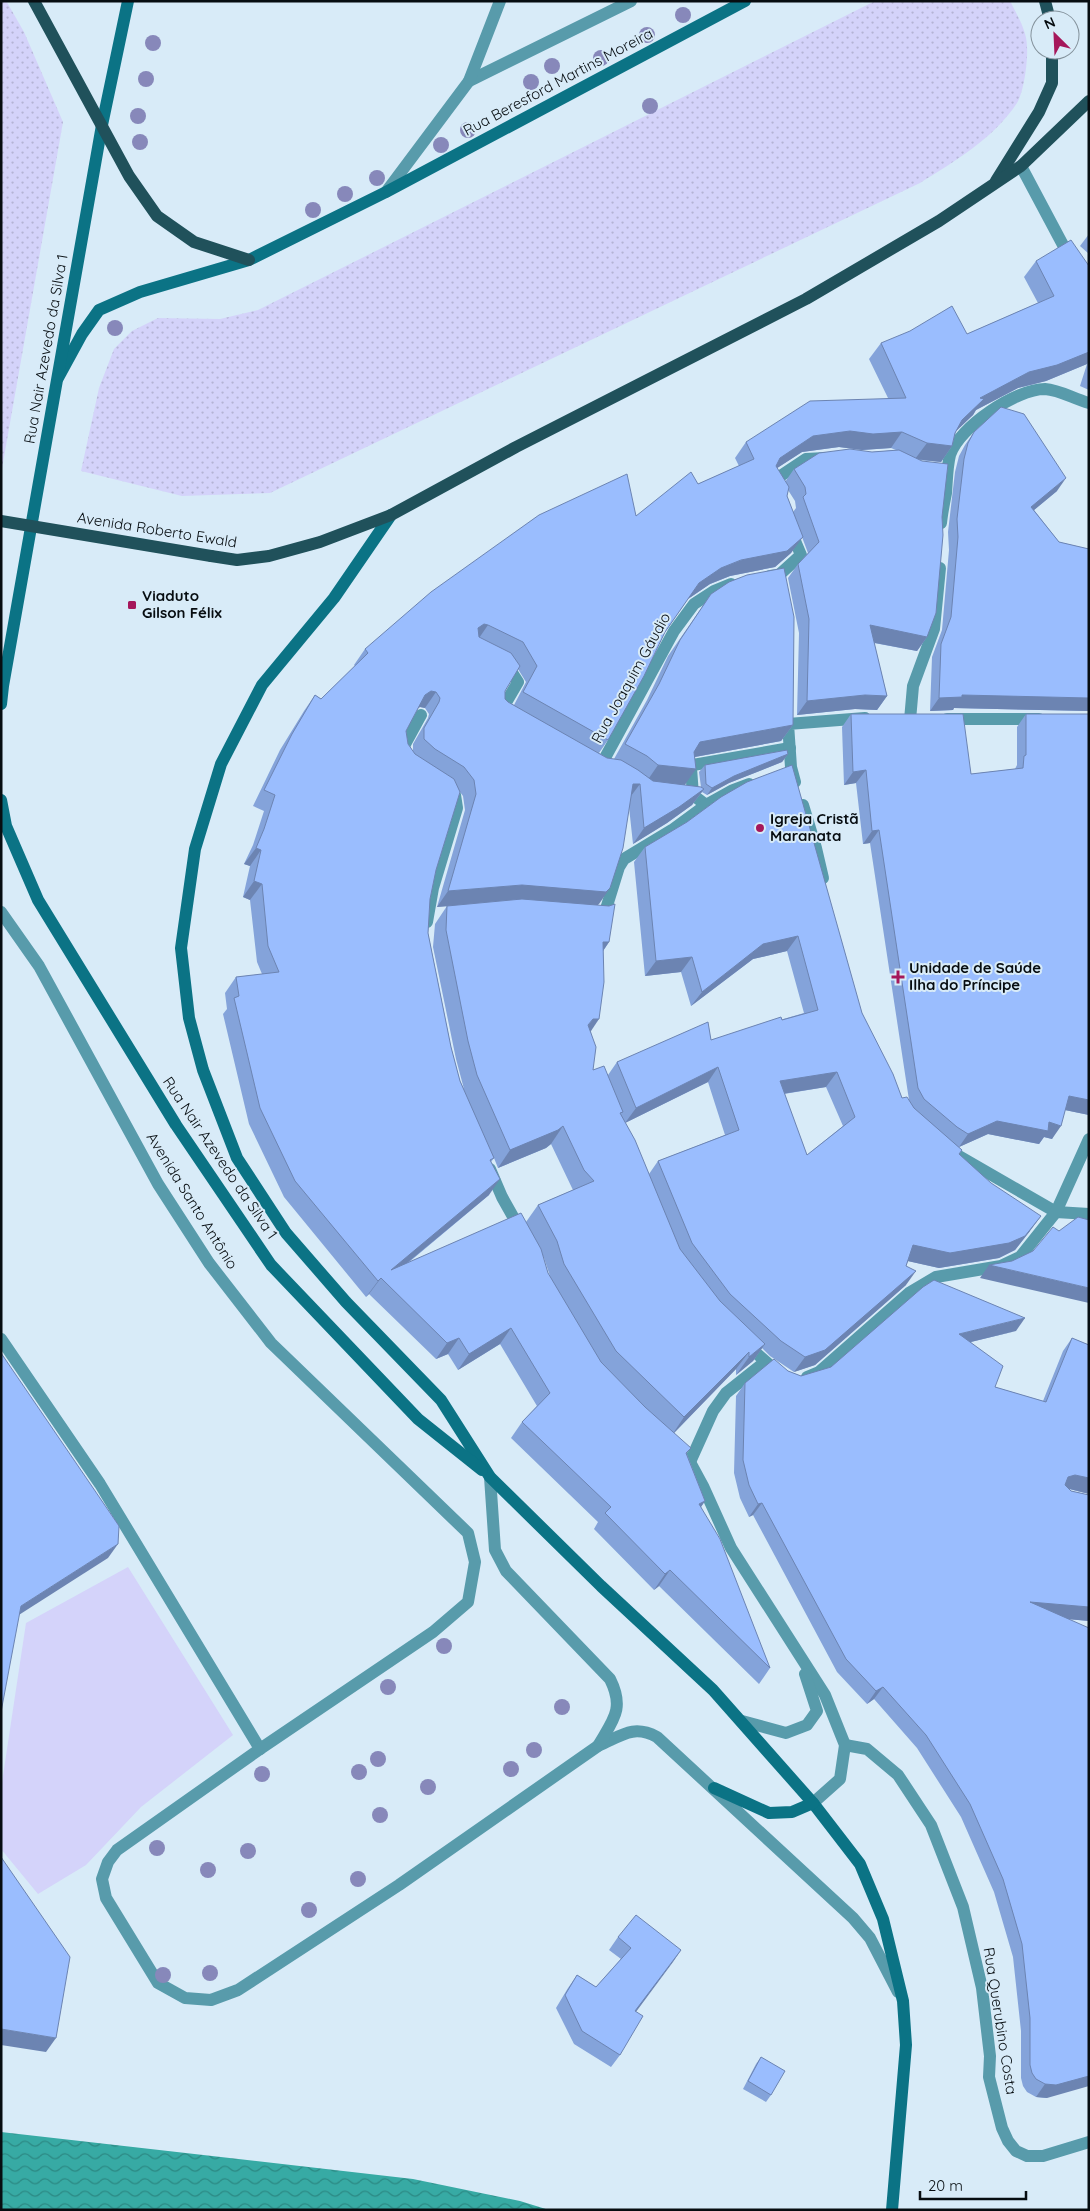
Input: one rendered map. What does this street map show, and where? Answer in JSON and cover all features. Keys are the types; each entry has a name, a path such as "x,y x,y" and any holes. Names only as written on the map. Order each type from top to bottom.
{"main road":[{"path":"34,1 129,176 157,216 194,242 249,260"},
{"name":"Rua Nair Azevedo da Silva 1","path":"1,704 102,125 128,1"},
{"name":"Rua Beresford Martins Moreira","path":"58,378 82,334 99,310 140,292 249,260 386,192 745,1"},
{"path":"995,183 1039,112 1052,83 1052,60"},
{"name":"Avenida Roberto Ewald","path":"1,521 238,560 269,556 320,542 391,515 516,447 806,299 939,221 1021,166 1089,101"},
{"path":"391,515 334,598 262,685 221,764 195,849 181,948 189,1018 203,1070 238,1158 286,1233 346,1302 440,1400 490,1476 601,1586 713,1690 813,1803 860,1864 883,1919 903,2001 906,2045 892,2210"},
{"name":"Rua Nair Azevedo da Silva 1","path":"1,800 6,826 38,900 176,1125 271,1265 418,1420 490,1476"},
{"path":"714,1788 768,1813 792,1812 813,1803"}],"street":[{"name":"Rua Beresford Martins Moreira","path":"386,192 469,81 500,1"},
{"path":"469,81 631,1"},
{"path":"1021,166 1063,245 1089,286"},
{"path":"940,532 942,471 958,440 969,429 995,408 1021,395 1044,389 1060,392 1089,403"},
{"path":"783,497 773,481 806,459 840,455"},
{"name":"Rua Joaquim Gáudio","path":"588,760 606,768 661,652 694,604 714,591 750,579 780,580 801,555 786,516"},
{"path":"893,719 915,720 913,686 934,629 940,558"},
{"path":"490,656 505,663 518,682 501,711 513,717"},
{"path":"410,765 403,748 421,715"},
{"path":"825,887 816,848 785,769 790,748 788,720 875,718"},
{"path":"939,719 1055,719"},
{"path":"692,795 691,768 693,765 790,748"},
{"path":"582,916 597,916 603,913 619,867 624,859 733,790 763,779"},
{"path":"426,932 427,916 433,888 458,808 455,795 435,780"},
{"path":"667,792 692,795 706,806"},
{"name":"Avenida Santo Antônio","path":"1,912 39,966 158,1184 209,1263 271,1343 468,1533 475,1562 468,1602 433,1632 260,1749"},
{"path":"427,916 446,915"},
{"path":"740,1338 784,1377 794,1381 819,1372 909,1292 936,1277 1001,1266 1020,1257 1056,1212 1089,1140"},
{"path":"943,1147 1056,1212 1089,1214"},
{"path":"486,1161 502,1197 527,1244"},
{"path":"1,1339 100,1484 260,1749 117,1850 108,1862 102,1879 106,1898 158,1983 185,1998 211,2000 238,1990 399,1885 598,1746 635,1730 646,1731 657,1737 853,1918 870,1938 903,2001"},
{"path":"690,1462 714,1410 726,1393 765,1362"},
{"path":"668,1443 690,1462 731,1548 825,1695 845,1745 840,1779 813,1803"},
{"path":"490,1476 495,1550 506,1571 610,1679 617,1692 617,1713 598,1746"},
{"path":"742,1721 786,1733 807,1726 817,1711 796,1650"},
{"name":"Rua Querubino Costa","path":"845,1745 867,1750 898,1775 931,1825 963,1907 982,1988 990,2056 990,2077 1002,2128 1008,2141 1016,2151 1027,2156 1043,2156 1089,2142"}],"shaded area":[{"path":"1,1 6,1 24,32 63,122 1,474"},
{"path":"875,1 1010,1 1021,23 1027,41 1024,84 1017,103 1008,116 973,148 920,183 270,493 182,496 81,471 99,388 114,349 132,331 158,318 220,319 258,310"},
{"path":"128,1567 233,1735 141,1807 86,1865 38,1894 1,1849 1,1789 26,1623"}],"water":[{"path":"1,2132 413,2179 520,2201 549,2210 1,2210"}],"building":[{"path":"1071,240 1089,266 1089,352 1057,365 1029,372 980,398 984,399 962,420 955,433 952,446 927,443 902,432 873,434 850,431 813,436 780,458 776,466 789,487 787,496 803,537 787,551 741,560 721,568 699,583 665,632 644,676 608,740 523,692 537,666 523,642 488,625 484,624 478,628 479,637 511,653 520,666 505,691 505,699 508,702 607,758 621,760 653,781 701,787 704,789 644,828 640,784 633,784 623,848 610,888 606,892 522,885 448,891 476,794 474,780 464,767 435,749 424,739 424,728 439,702 440,698 436,692 431,691 425,695 406,731 408,744 415,754 454,779 460,792 436,870 430,899 428,933 451,1047 460,1081 494,1158 490,1160 500,1179 391,1270 521,1213 541,1249 548,1273 601,1362 645,1407 691,1448 686,1453 705,1501 699,1504 720,1539 770,1668 670,1570 665,1574 605,1513 611,1507 522,1422 550,1393 511,1328 469,1354 459,1338 447,1343 381,1278 378,1281 295,1181 260,1108 234,998 239,996 236,977 279,972 268,946 262,884 254,881 261,850 256,848 275,795 264,790 292,734 315,695 321,699 368,653 365,649 431,592 539,515 627,474 636,516 691,472 698,484 754,459 746,442 810,401 906,398 881,343 910,331 952,306 967,334 1054,296 1036,261"},
{"path":"1001,407 1024,414 1066,478 1031,507 1059,542 1089,549 1089,698 962,695 962,697 939,698 941,644 951,617 958,537 957,519 964,459 968,443 974,432"},
{"path":"850,449 872,452 899,450 922,461 948,464 942,517 943,535 936,613 927,637 870,625 887,696 865,695 807,701 809,619 798,564 819,542 803,497 806,494 805,487 794,469 819,453"},
{"path":"784,568 794,617 793,725 700,742 694,752 696,769 658,765 647,756 625,744 659,684 680,640 711,594 729,582 747,575"},
{"path":"851,714 963,714 971,774 1023,768 1024,756 1026,755 1026,714 1089,714 1089,1100 1069,1096 1061,1126 1049,1122 1048,1131 997,1121 968,1134 924,1099 918,1088 879,830 872,831 866,770 853,772"},
{"path":"787,750 788,754 734,776 712,788 706,784 705,765"},
{"path":"792,765 862,1013 893,1074 902,1098 907,1097 914,1108 962,1150 959,1154 991,1183 1041,1216 1025,1236 1009,1243 950,1253 913,1245 906,1266 916,1271 825,1350 805,1357 781,1341 730,1294 692,1243 658,1161 739,1130 718,1067 636,1108 617,1062 708,1022 711,1040 781,1017 782,1020 818,1010 798,936 763,944 702,992 692,957 656,961 645,847 747,782","holes":["837,1072 855,1117 807,1155 780,1081"]},
{"path":"522,899 609,906 615,904 609,942 603,942 604,982 599,1019 593,1019 588,1025 596,1047 593,1070 604,1066 623,1112 620,1113 635,1140 680,1249 720,1301 765,1344 749,1357 749,1352 684,1417 616,1351 564,1264 557,1241 538,1205 594,1181 584,1170 563,1126 558,1130 510,1150 477,1075 468,1041 446,930 447,906"},
{"path":"1078,1217 1089,1220 1089,1288 989,1265 1012,1261 1033,1251 1053,1227 1059,1231"},
{"path":"934,1280 1025,1318 959,1334 1003,1366 995,1387 1046,1402 1072,1338 1089,1345 1089,1478 1075,1475 1068,1477 1065,1485 1071,1491 1089,1495 1089,1607 1030,1602 1089,1628 1089,2076 1056,2085 1045,2084 1036,2079 1032,2073 1030,2065 1030,2018 1022,1944 1003,1879 970,1804 926,1735 883,1687 876,1691 846,1659 762,1503 758,1504 749,1485 743,1460 745,1383 774,1359 788,1371 801,1376 831,1367 923,1287"},
{"path":"1,1353 119,1526 118,1544 21,1606 1,1712"},
{"path":"1,1857 70,1957 56,2038 1,2029"},
{"path":"636,1915 681,1950 635,2011 643,2016 620,2055 582,2031 565,1995 577,1975 596,1987 631,1948 618,1937"},
{"path":"761,2057 785,2071 771,2095 748,2081"}],"place":[{"name":"Viaduto Gilson Félix","path":"132,605"},
{"name":"Igreja Cristã Maranata","path":"760,828"},
{"name":"Unidade de Saúde Ilha do Príncipe","path":"898,977"}]}
